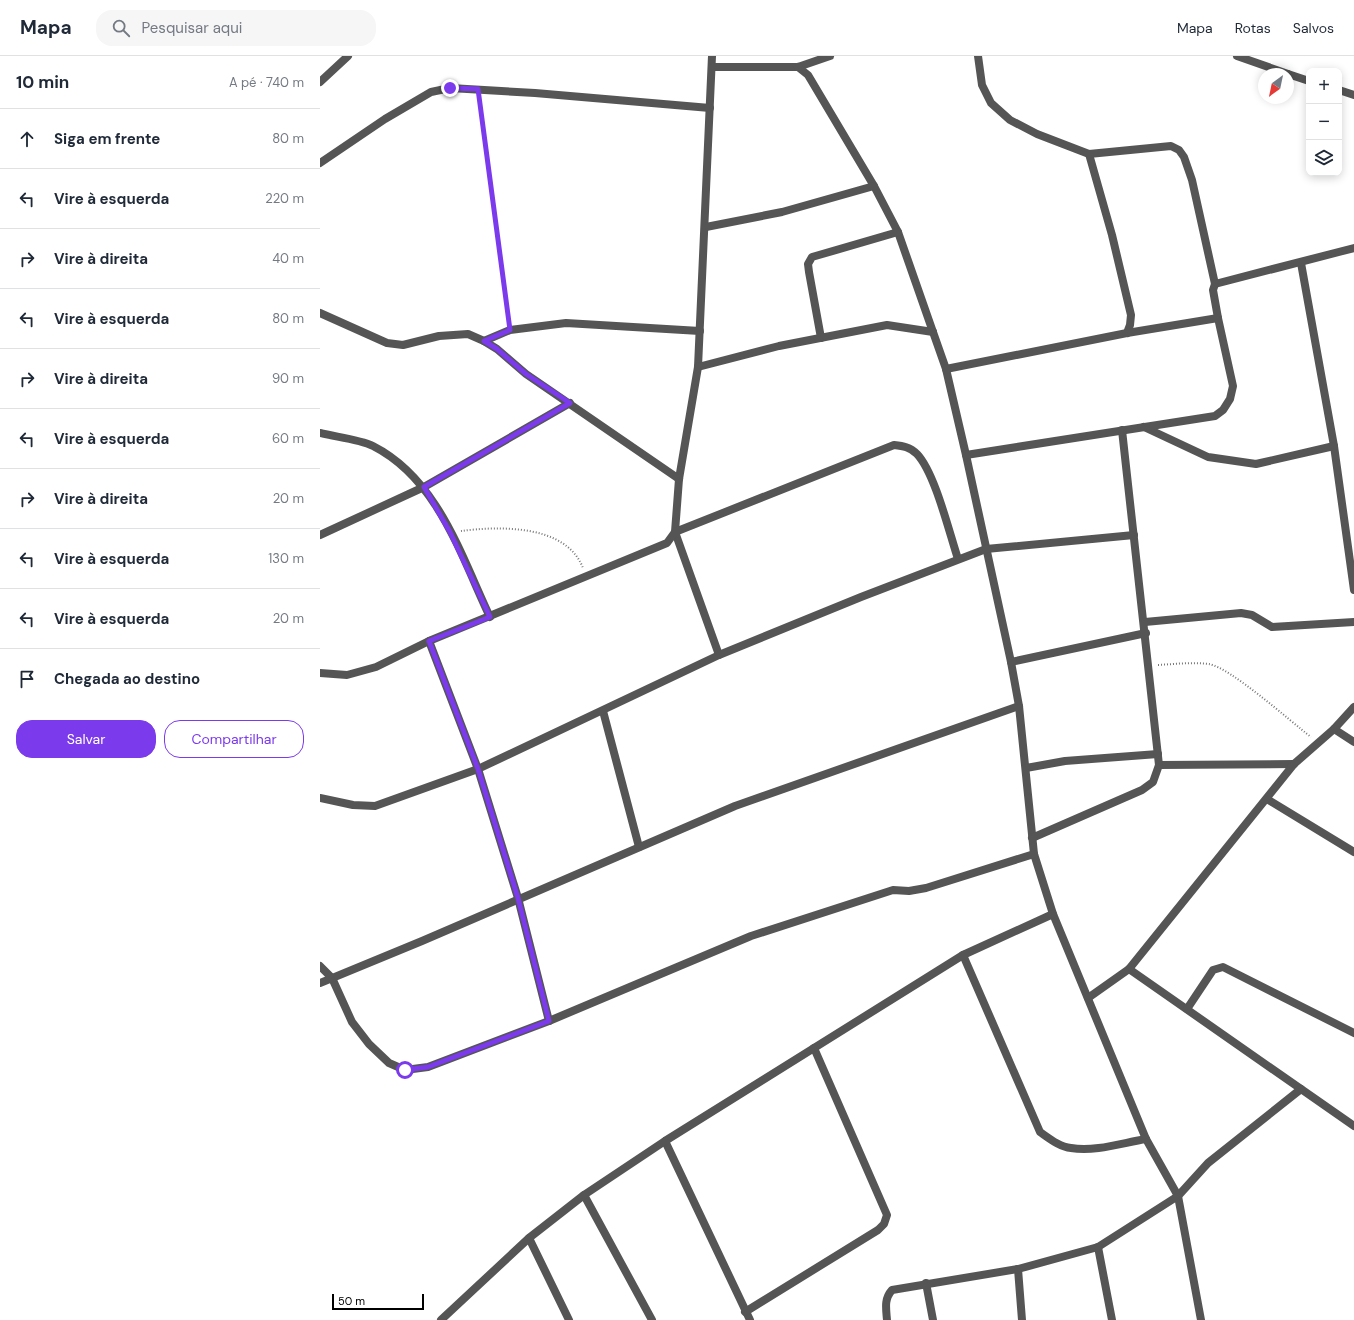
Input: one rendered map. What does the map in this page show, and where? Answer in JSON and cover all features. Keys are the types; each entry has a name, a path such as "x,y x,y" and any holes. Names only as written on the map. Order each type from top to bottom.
{"street":[{"path":"320,82 348,56"},
{"path":"712,56 706,228 698,367 679,479 675,532 718,655"},
{"path":"712,67 798,67 830,56"},
{"path":"966,456 1215,416 1223,410 1230,399 1233,386 1213,290 1215,284 1192,180 1184,156 1179,150 1171,146 1089,154 1037,134 1010,120 991,103 982,85 978,56"},
{"path":"1237,56 1271,68"},
{"path":"798,67 808,75 874,186 898,232 946,369 1011,662 1019,706 1034,854 1053,914 1146,1139 1178,1196 1201,1320"},
{"path":"1294,76 1306,80"},
{"path":"320,163 385,119 431,92 450,88 710,108"},
{"path":"1342,91 1354,95"},
{"path":"1089,154 1112,235 1131,315 1127,333"},
{"path":"706,228 782,212 874,186"},
{"path":"821,338 808,264 812,257 898,232"},
{"path":"1215,284 1301,263 1354,248"},
{"path":"1301,263 1334,446 1354,590"},
{"path":"320,313 387,343 403,346 439,336 468,334 484,341 497,349 526,374 679,479"},
{"path":"946,369 1127,333 1218,318"},
{"path":"484,341 510,330 566,323 700,331"},
{"path":"698,367 821,338 887,325 933,332"},
{"path":"320,535 424,487 570,403"},
{"path":"1143,427 1208,457 1256,464 1334,446"},
{"path":"1032,838 1142,790 1153,782 1159,765 1148,666 1145,622 1122,430"},
{"path":"320,433 373,446 403,467 424,487 450,532 490,617"},
{"path":"320,673 347,675 369,669 429,641 667,543 675,532 894,445 907,447 916,453 928,469 958,559"},
{"path":"320,798 353,805 375,806 478,769 603,711 718,655 986,549 1134,535"},
{"path":"1145,622 1241,613 1252,615 1272,627 1354,622"},
{"path":"1011,662 1146,633"},
{"path":"429,641 478,769 518,898 549,1021"},
{"path":"320,983 735,806 1019,706"},
{"path":"1088,998 1129,969 1294,764 1334,729 1354,707"},
{"path":"603,711 639,847"},
{"path":"1334,729 1354,742"},
{"path":"1026,768 1065,761 1158,754"},
{"path":"1159,765 1294,764"},
{"path":"1267,799 1354,852"},
{"path":"320,966 332,978 352,1022 369,1044 389,1063 405,1070 428,1067 549,1021 751,936 893,890 909,891 926,888 1034,854"},
{"path":"441,1320 530,1238 584,1195 664,1141 963,955 1053,914"},
{"path":"963,955 1040,1132 1056,1143 1070,1148 1087,1149 1146,1139"},
{"path":"1186,1009 1213,970 1223,967 1354,1033"},
{"path":"1129,969 1354,1126"},
{"path":"745,1312 878,1230 884,1224 887,1215 814,1048"},
{"path":"887,1320 887,1296 892,1290 926,1283 1018,1269 1098,1247 1178,1196 1208,1163 1300,1088"},
{"path":"664,1141 750,1320"},
{"path":"584,1195 652,1320"},
{"path":"530,1238 569,1320"},
{"path":"1098,1247 1112,1320"},
{"path":"1018,1269 1022,1320"},
{"path":"926,1283 933,1320"}],"path":[{"path":"478,89 510,330"},
{"path":"450,532 489,528 525,530 557,540 571,549 579,558 586,576"},
{"path":"1148,666 1193,663 1211,665 1229,673 1318,743"}],"route":[{"path":"405,1070 428,1067 549,1021 518,898 478,769 429,641 490,617 450,532 424,487 570,403 526,374 497,349 484,341 510,330 478,89 450,88"}]}
